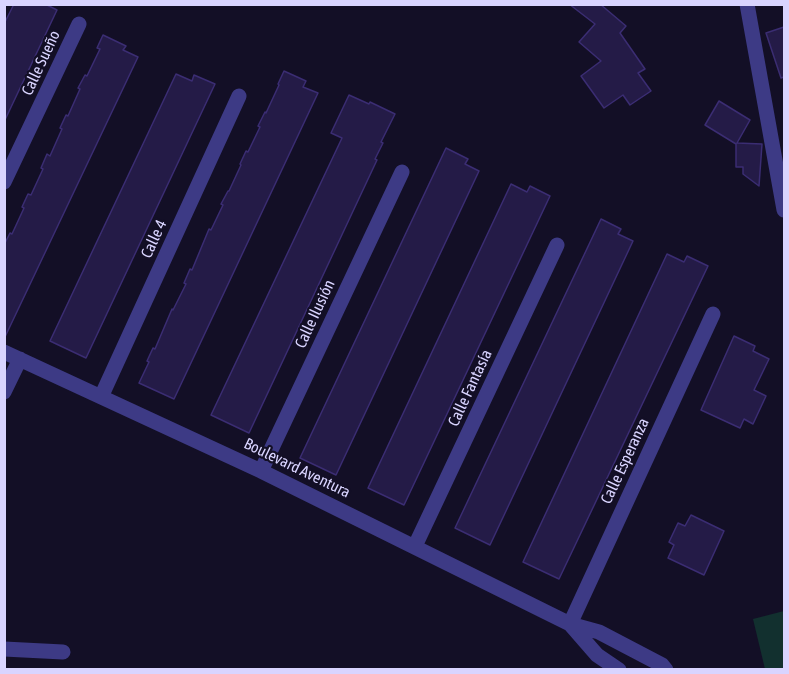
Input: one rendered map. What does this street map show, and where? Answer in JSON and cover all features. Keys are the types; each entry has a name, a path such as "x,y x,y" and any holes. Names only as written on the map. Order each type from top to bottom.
{"street":[{"path":"747,4 784,210"},
{"name":"Calle Sueño","path":"4,182 79,24"},
{"name":"Calle 4","path":"101,397 239,96"},
{"name":"Calle Ilusión","path":"261,471 402,172"},
{"name":"Calle Fantasía","path":"415,546 557,245"},
{"name":"Calle Esperanza","path":"570,624 713,314"},
{"name":"Boulevard Aventura","path":"4,352 261,471 570,624 599,632 664,667 680,669"},
{"path":"4,392 20,359"},
{"name":"Boulevard Aventura","path":"570,624 597,655 619,669"},
{"path":"4,649 63,652"}],"green space":[{"path":"784,611 784,669 765,669 753,619"}],"building":[{"path":"14,4 45,4 57,10 4,122 4,24"},
{"path":"569,4 600,4 626,26 620,33 645,69 638,73 651,91 630,105 623,95 604,108 581,76 601,61 579,42 595,24"},
{"path":"784,27 784,77 781,78 766,33"},
{"path":"103,35 126,46 123,50 138,57 4,339 4,245 10,233 12,234 28,194 31,195 47,154 50,156 62,129 60,128 80,89 78,88 85,75 87,76 100,49 97,48"},
{"path":"284,71 306,81 303,87 318,93 174,399 139,383 153,348 155,349 172,309 186,284 184,283 190,269 192,270 209,229 211,230 223,205 221,204 260,127 258,126"},
{"path":"176,74 192,81 194,75 215,84 86,358 50,341"},
{"path":"349,95 395,114 381,142 383,143 375,159 377,160 249,433 211,415 342,138 331,133"},
{"path":"719,101 750,120 737,143 762,144 759,186 743,174 743,167 736,167 736,144 705,125"},
{"path":"446,148 468,159 465,164 479,171 336,475 300,458"},
{"path":"511,184 527,192 530,186 550,196 404,505 368,488"},
{"path":"601,219 621,229 618,234 633,241 490,545 455,528"},
{"path":"667,254 684,262 687,256 708,266 559,579 523,562"},
{"path":"734,336 755,346 753,351 769,359 754,390 766,396 753,424 744,419 740,428 701,410"},
{"path":"691,515 724,531 704,575 668,558 674,545 669,542 678,523 685,526"}]}
